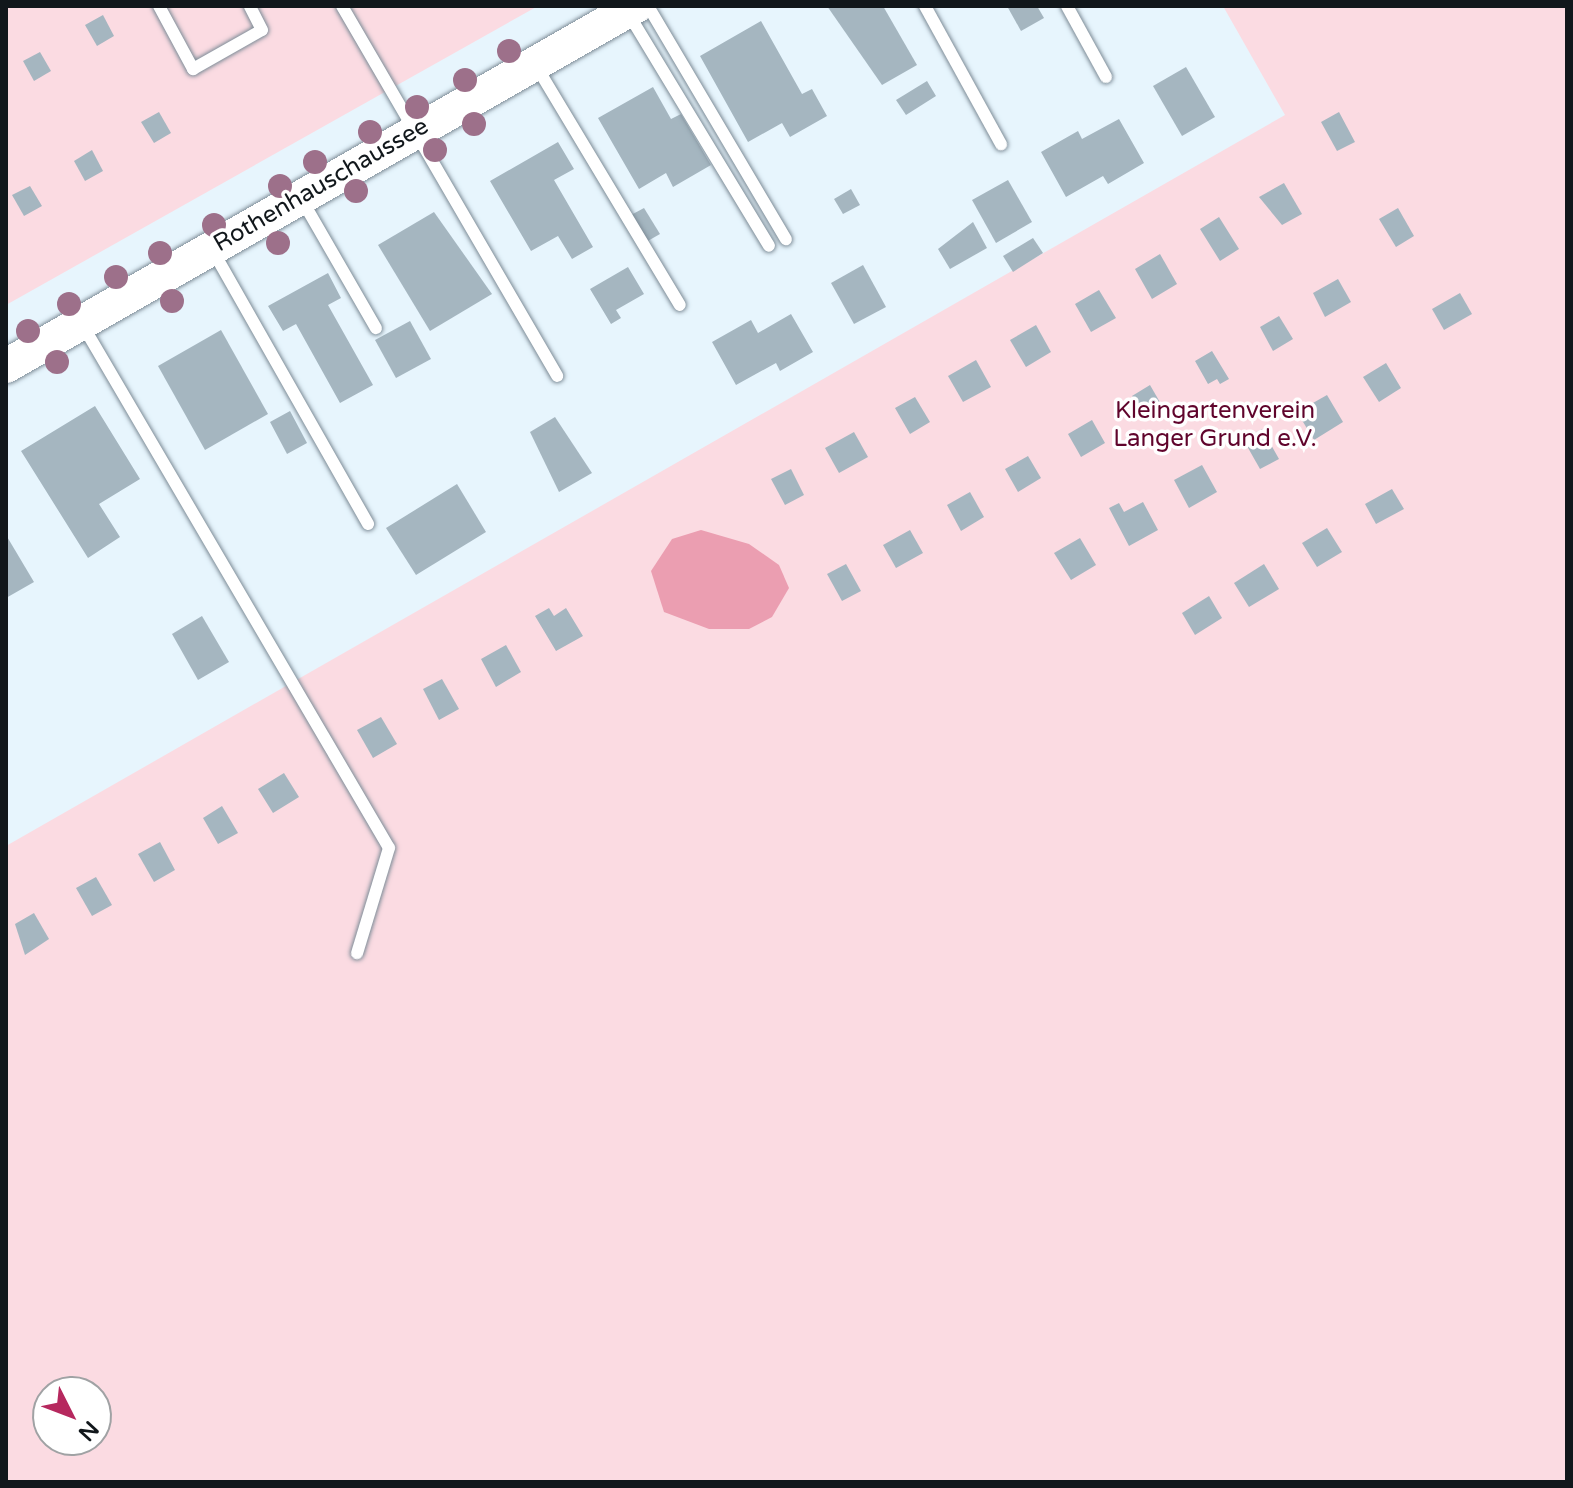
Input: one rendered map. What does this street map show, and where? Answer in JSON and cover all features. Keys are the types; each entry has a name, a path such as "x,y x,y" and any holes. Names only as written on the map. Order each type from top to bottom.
{"main road":[{"name":"Rothenhauschaussee","path":"6,366 535,63 637,8"}],"lane":[{"path":"159,6 193,69 262,30 250,6"},
{"path":"342,6 412,133 557,376"},
{"path":"925,6 1001,144"},
{"path":"1067,6 1106,77"},
{"path":"637,8 786,239"},
{"path":"637,8 769,246"},
{"path":"535,63 680,305"},
{"path":"301,197 376,328"},
{"path":"211,248 368,524"},
{"path":"81,323 389,848 357,953"}],"green space":[{"path":"6,6 538,6 6,305"},
{"name":"Kleingartenverein Langer Grund e.V.","path":"1223,6 1567,6 1567,1482 6,1482 6,846 1285,115"}],"shaded area":[{"path":"701,530 749,544 779,565 789,588 772,617 749,629 709,629 664,612 651,571 672,539"}],"building":[{"path":"827,6 883,6 917,65 882,85"},
{"path":"1007,6 1037,6 1044,18 1021,31"},
{"path":"103,15 114,36 97,46 85,25"},
{"path":"761,21 802,94 812,89 827,116 790,137 782,123 748,142 700,56"},
{"path":"40,52 51,71 34,81 23,61"},
{"path":"1186,67 1215,117 1182,136 1153,86"},
{"path":"927,81 936,96 906,115 896,100"},
{"path":"653,87 671,119 681,114 711,165 673,187 666,173 639,189 598,118"},
{"path":"159,112 171,133 154,143 141,122"},
{"path":"1339,112 1355,142 1337,151 1321,122"},
{"path":"1119,119 1144,163 1108,184 1103,176 1066,197 1041,152 1078,131 1082,139"},
{"path":"558,142 574,169 554,180 593,247 572,259 558,236 531,251 490,181"},
{"path":"92,150 103,171 85,181 74,161"},
{"path":"1008,180 1032,222 996,243 972,200"},
{"path":"1284,183 1302,214 1282,225 1259,197"},
{"path":"30,186 42,206 24,216 12,195"},
{"path":"851,189 860,205 843,214 834,199"},
{"path":"644,208 660,234 646,242 631,215"},
{"path":"1398,208 1414,236 1396,247 1379,219"},
{"path":"434,212 492,294 430,331 378,245"},
{"path":"1219,217 1239,249 1220,261 1200,229"},
{"path":"973,222 987,248 950,269 938,249"},
{"path":"1033,238 1043,253 1013,272 1003,256"},
{"path":"1160,254 1177,284 1152,299 1135,269"},
{"path":"863,265 886,307 854,324 831,283"},
{"path":"628,267 644,294 616,310 621,318 611,324 590,289"},
{"path":"328,273 341,298 328,305 373,385 340,403 296,324 283,331 268,306"},
{"path":"1338,279 1351,302 1325,317 1313,293"},
{"path":"1099,290 1116,318 1091,332 1075,304"},
{"path":"1460,293 1472,314 1444,330 1432,309"},
{"path":"791,314 813,352 780,371 776,363 736,385 712,342 751,320 758,333"},
{"path":"1279,316 1293,339 1273,351 1260,327"},
{"path":"410,321 431,359 396,378 375,340"},
{"path":"1036,325 1051,352 1026,367 1010,340"},
{"path":"221,330 268,414 205,450 158,366"},
{"path":"1212,351 1229,379 1220,384 1217,379 1208,384 1195,361"},
{"path":"976,360 991,387 963,402 948,376"},
{"path":"1386,363 1401,388 1379,402 1363,377"},
{"path":"1150,385 1165,411 1147,421 1132,396"},
{"path":"1327,395 1343,422 1314,440 1297,412"},
{"path":"915,397 930,422 910,434 895,408"},
{"path":"95,406 140,479 99,504 120,537 88,558 21,451"},
{"path":"290,411 307,443 287,454 270,422"},
{"path":"555,417 592,473 559,492 530,432"},
{"path":"1092,420 1105,443 1081,457 1068,434"},
{"path":"1262,429 1279,459 1260,469 1243,439"},
{"path":"854,432 868,457 839,473 825,448"},
{"path":"1028,456 1041,478 1018,492 1005,469"},
{"path":"1202,465 1217,492 1189,508 1174,480"},
{"path":"791,469 804,495 785,505 771,479"},
{"path":"457,484 486,532 416,575 386,528"},
{"path":"1392,489 1404,509 1376,524 1365,504"},
{"path":"970,492 984,517 961,531 947,505"},
{"path":"1143,502 1158,530 1129,546 1109,508 1119,503 1124,512"},
{"path":"1327,528 1342,552 1317,567 1302,543"},
{"path":"910,530 923,553 896,568 883,545"},
{"path":"6,535 34,582 6,598"},
{"path":"1080,538 1096,565 1071,580 1054,553"},
{"path":"846,564 861,591 842,601 827,574"},
{"path":"1264,564 1279,589 1249,607 1234,583"},
{"path":"1209,596 1222,618 1195,635 1182,613"},
{"path":"549,608 554,616 566,608 583,636 556,651 535,616"},
{"path":"202,616 229,662 198,680 172,634"},
{"path":"506,645 521,672 496,687 481,659"},
{"path":"442,679 459,709 439,720 423,689"},
{"path":"381,717 397,744 373,758 357,730"},
{"path":"284,773 299,797 273,813 258,789"},
{"path":"222,806 238,833 218,844 203,818"},
{"path":"160,842 175,870 154,882 138,854"},
{"path":"96,877 112,905 92,916 76,888"},
{"path":"34,913 49,939 25,955 15,924"}]}
